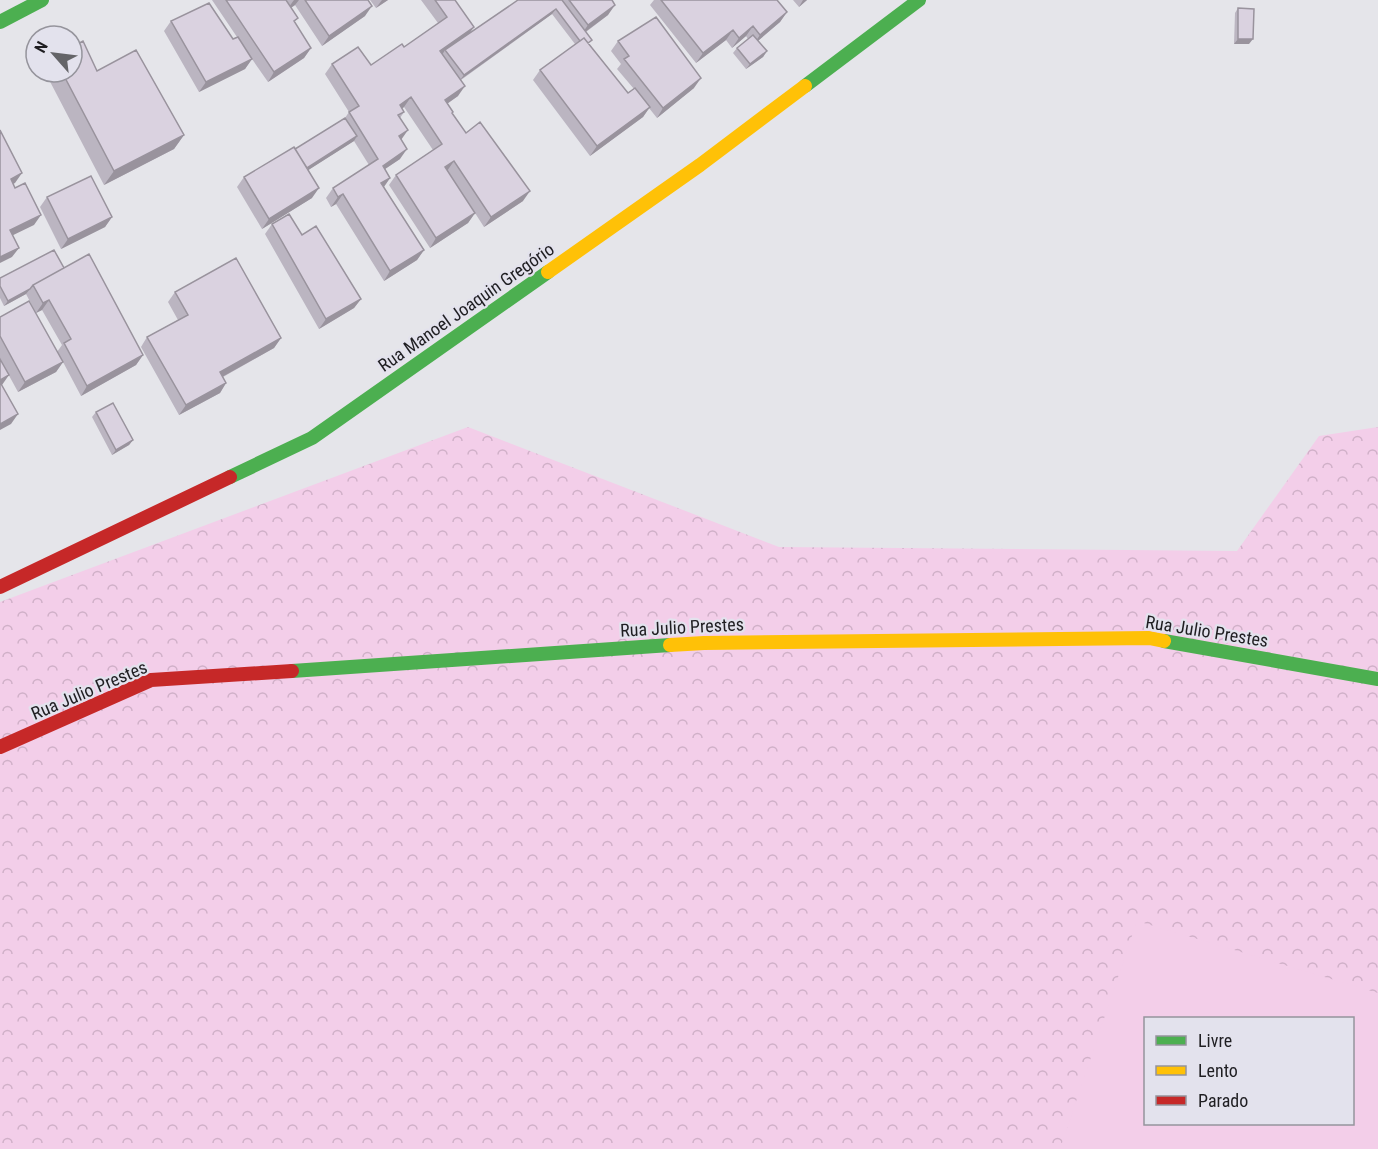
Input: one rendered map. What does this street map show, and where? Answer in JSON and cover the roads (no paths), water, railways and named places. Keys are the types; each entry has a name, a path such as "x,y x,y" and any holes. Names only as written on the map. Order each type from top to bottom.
{"street":[{"path":"0,22 42,0"},
{"name":"Rua Manoel Joaquin Gregório","path":"0,586 312,438 700,165 919,0"},
{"name":"Rua Julio Prestes","path":"0,747 151,680 704,643 1149,638 1378,679"}]}
